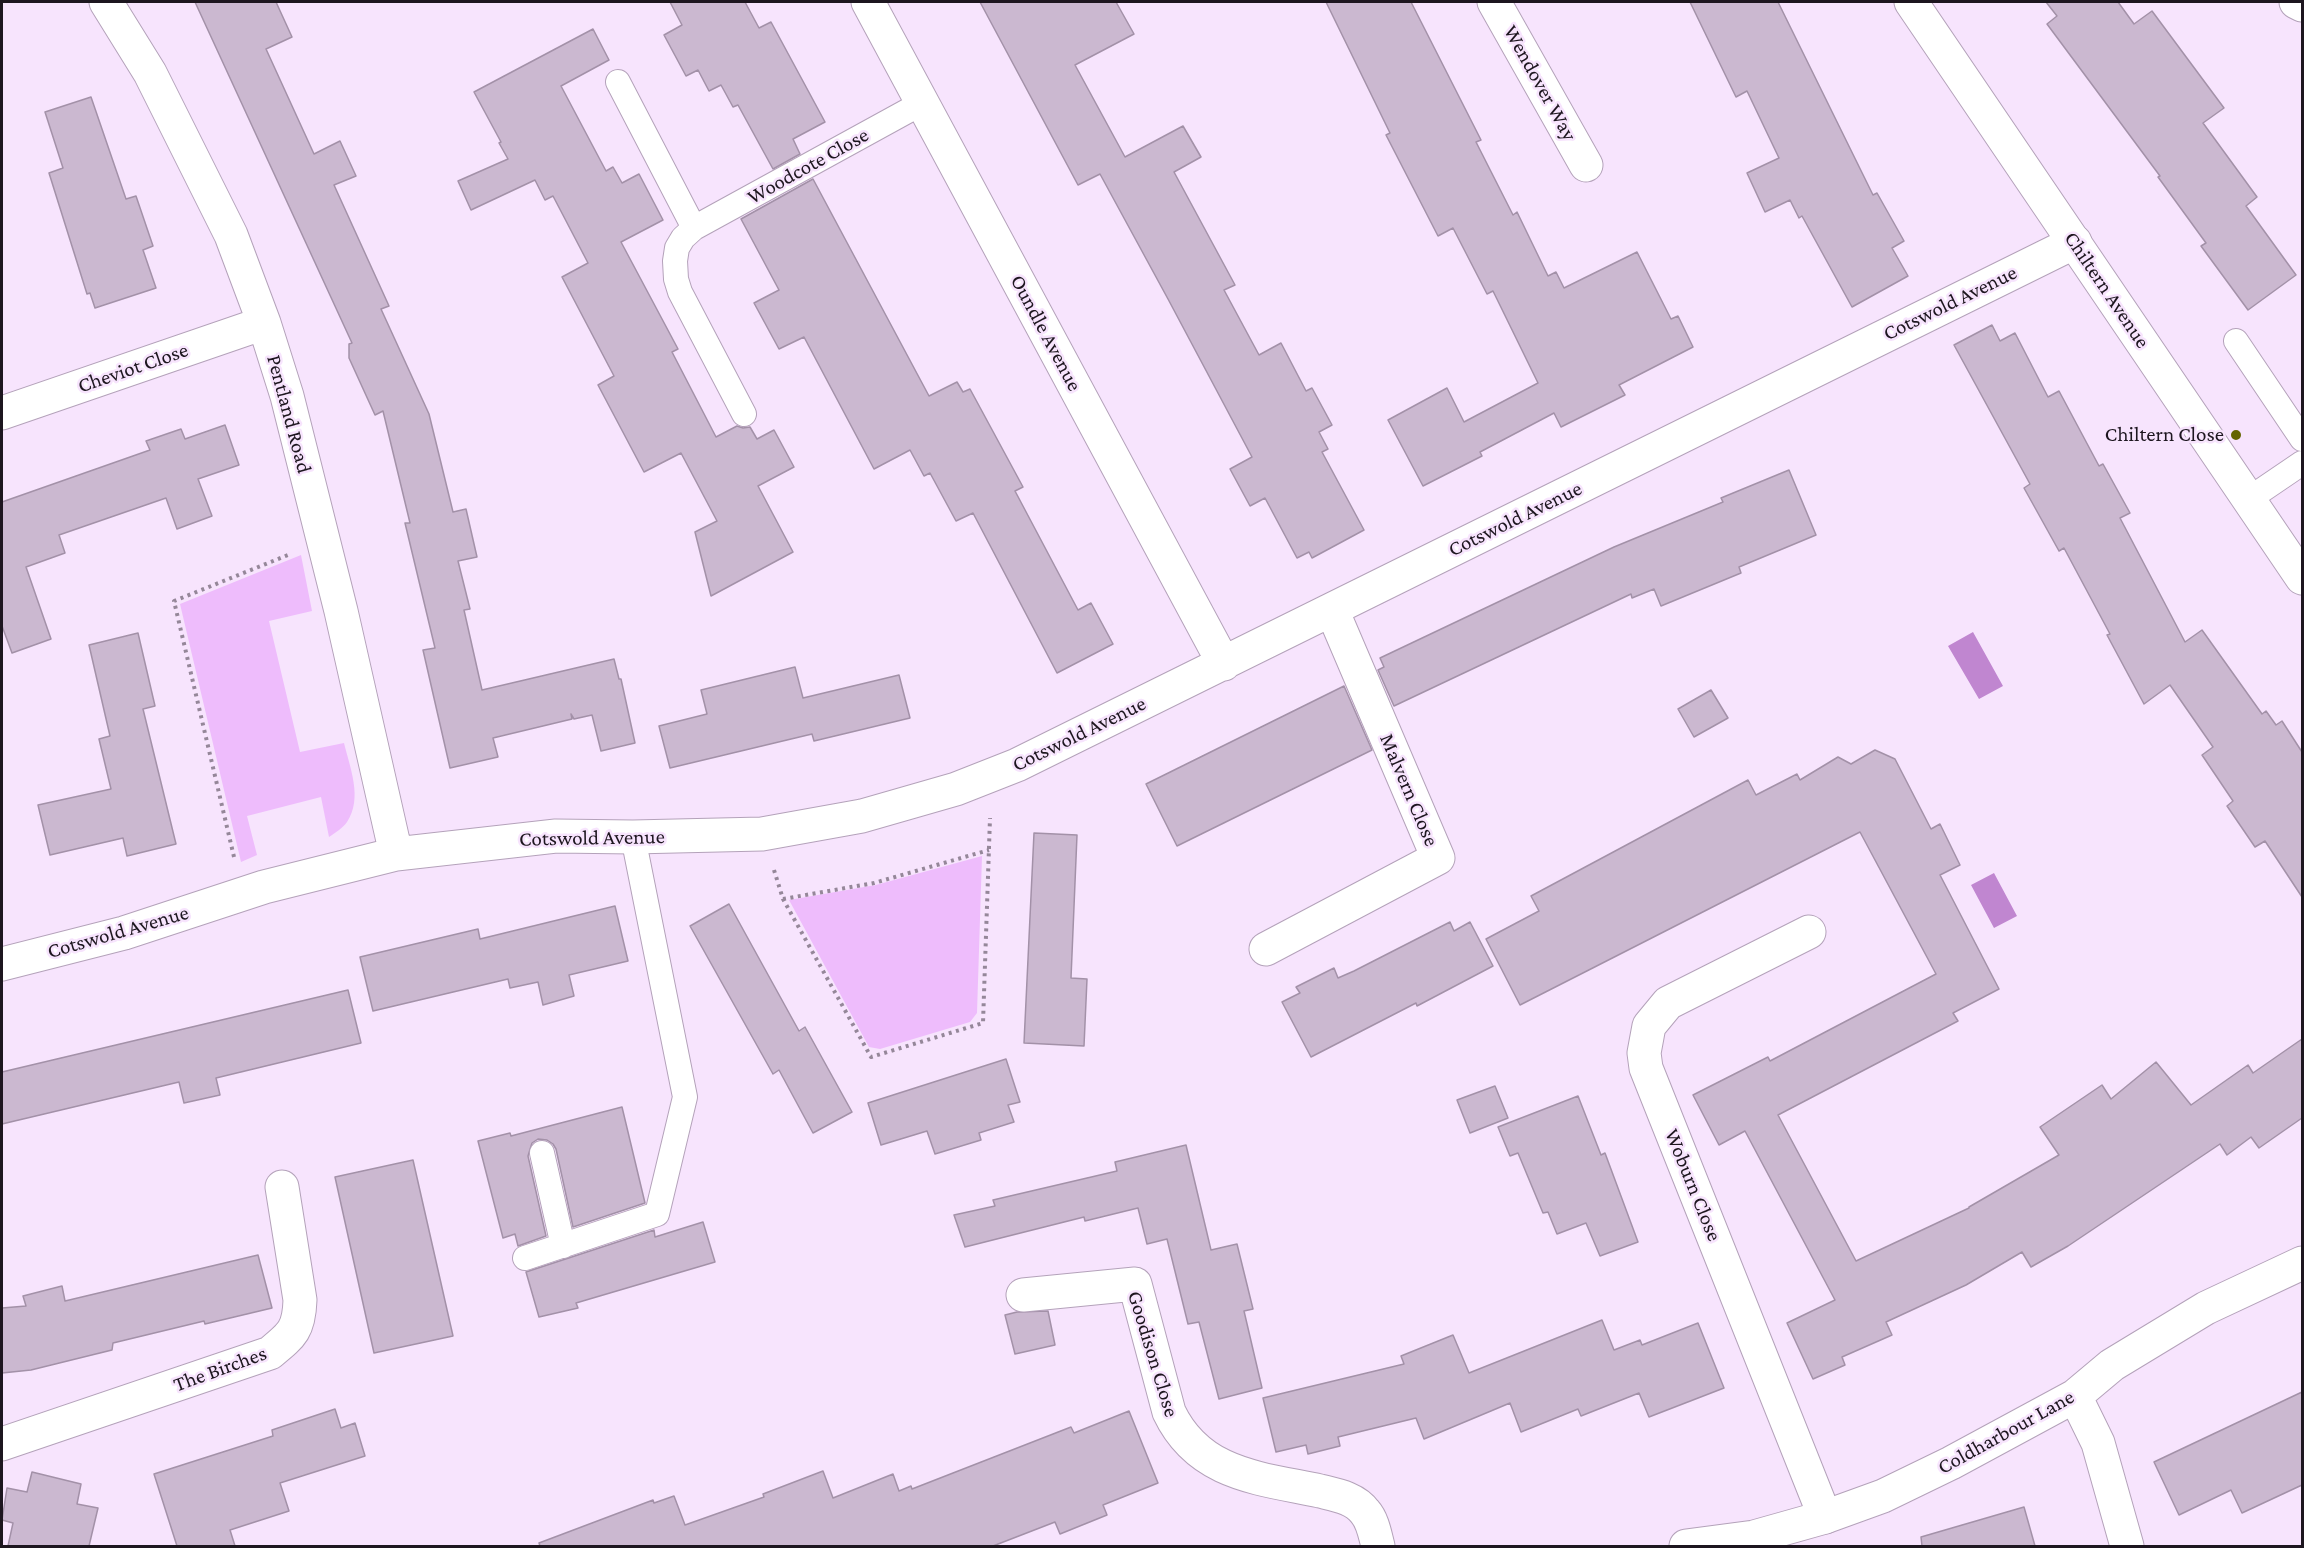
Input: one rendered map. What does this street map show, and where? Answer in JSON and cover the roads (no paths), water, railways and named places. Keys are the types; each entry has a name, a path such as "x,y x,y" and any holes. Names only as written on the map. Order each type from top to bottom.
{"street":[{"name":"Pentland Road","path":"106,2 150,73 231,235 264,323 287,396 341,610 396,854"},
{"name":"Oundle Avenue","path":"868,2 1224,664"},
{"name":"Wendover Way","path":"1494,2 1586,165"},
{"name":"Chiltern Avenue","path":"1911,2 2302,578"},
{"path":"2296,2 2302,5"},
{"name":"Cotswold Avenue","path":"2,964 124,933 242,894 396,854 556,836 762,834 862,816 956,789 1017,765 1224,664 2075,242"},
{"name":"Cheviot Close","path":"2,413 264,323"},
{"name":"Malvern Close","path":"1266,949 1438,858 1332,609"},
{"name":"Woburn Close","path":"1809,932 1668,1004 1649,1026 1644,1053 1646,1068 1825,1517"},
{"name":"The Birches","path":"2,1443 270,1353 292,1336 300,1319 300,1300 282,1187"},
{"name":"Coldharbour Lane","path":"1686,1546 1754,1537 1825,1517 1902,1486 2075,1396 2112,1365 2206,1308 2302,1263"},
{"name":"Goodison Close","path":"1023,1295 1136,1284 1169,1412 1178,1431 1194,1448 1213,1462 1249,1476 1350,1499 1365,1512 1374,1529 1378,1546"},
{"path":"2075,1396 2098,1443 2127,1546"}],"lane":[{"path":"618,82 694,228"},
{"name":"Woodcote Close","path":"744,414 678,285 675,261 677,249 683,238 694,228 922,103"},
{"path":"2236,341 2302,439"},
{"path":"2249,499 2302,463"},
{"path":"525,1258 657,1214 685,1097 633,837"},
{"path":"542,1153 564,1246"}],"place":[{"name":"Chiltern Close","path":"2236,435"}]}
